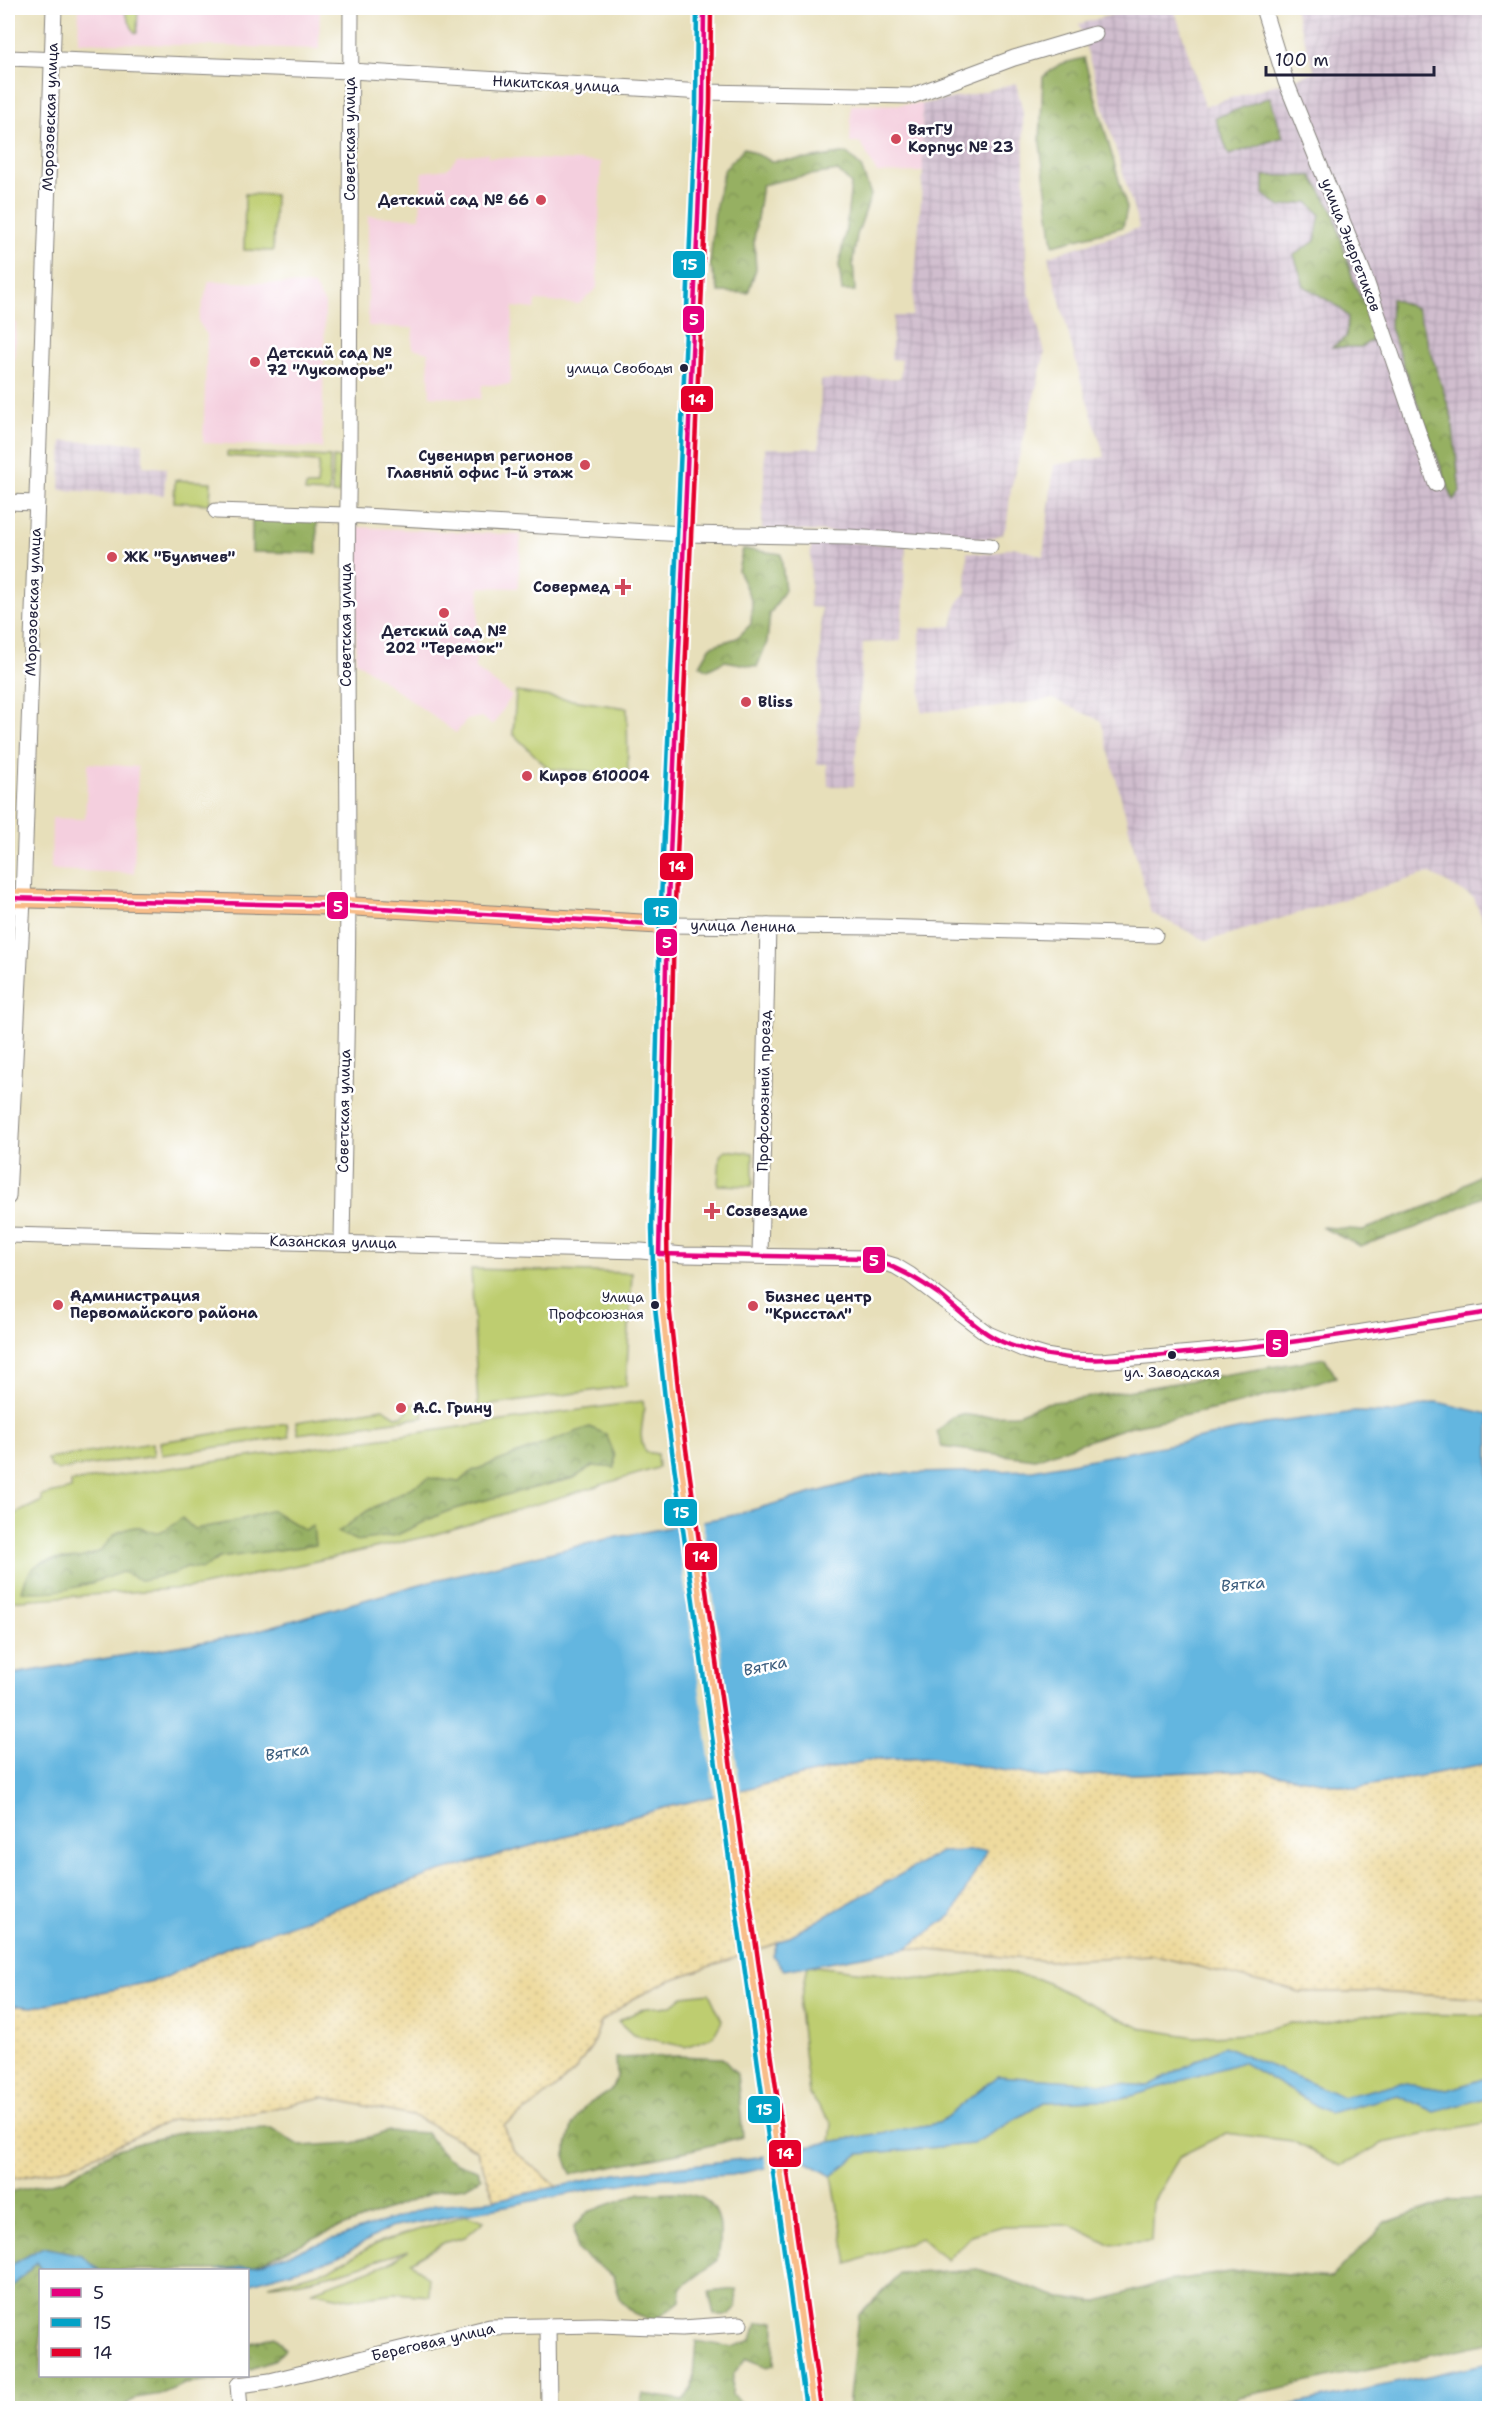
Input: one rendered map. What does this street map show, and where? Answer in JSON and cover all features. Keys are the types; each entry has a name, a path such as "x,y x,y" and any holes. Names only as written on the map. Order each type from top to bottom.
{"main road":[{"path":"704,8 703,92 667,925 659,1254 661,1298 673,1407 814,2409"},
{"name":"улица Ленина","path":"15,898 347,906 667,925"}],"street":[{"name":"Морозовская улица","path":"8,1197 15,898 36,503 54,8"},
{"name":"Советская улица","path":"342,1242 347,906 346,515 349,453 351,8"},
{"name":"улица Энергетиков","path":"1263,8 1286,82 1363,272 1436,484"},
{"name":"Никитская улица","path":"8,58 351,71 703,92 912,96 1014,58 1095,34"},
{"path":"8,502 36,503"},
{"path":"216,511 346,515 684,534 849,537 990,546"},
{"name":"улица Ленина","path":"667,925 876,927 1155,935"},
{"name":"Профсоюзный проезд","path":"760,1255 768,926"},
{"name":"Казанская улица","path":"8,1235 342,1242 641,1251 659,1254 852,1257 882,1262 910,1275 988,1334 1007,1344 1035,1353 1070,1360 1101,1361 1281,1345 1490,1312"},
{"name":"Береговая улица","path":"240,2409 237,2385 270,2381 490,2327 599,2325 682,2328 740,2324"},
{"path":"548,2326 549,2409"}],"shaded area":[{"path":"79,8 320,8 319,49 78,42"},
{"path":"1135,8 1174,8 1205,106 1315,72 1294,8 1489,8 1489,937 1474,898 1429,873 1207,941 1151,913 1101,721 1053,699 991,708 921,712 920,628 952,626 957,604 966,592 967,552 990,554 1014,547 1043,556 1054,465 1105,457 1081,381 1048,256 1139,228 1079,24"},
{"path":"1016,83 1023,112 1026,261 1029,292 1045,353 1011,489 1007,523 1003,534 988,539 762,529 765,448 819,448 821,380 901,378 901,360 891,359 894,316 912,316 923,172 922,104"},
{"path":"922,104 923,172 877,173 861,143 850,143 851,105"},
{"path":"488,153 488,157 601,162 597,288 579,304 536,301 535,309 513,307 510,385 482,385 481,399 430,396 428,352 412,348 413,328 368,326 368,216 420,218 422,172 447,169 458,156"},
{"path":"209,281 313,285 325,304 322,448 203,443 207,335 198,321"},
{"path":"8,321 16,322 11,427 8,427"},
{"path":"62,441 143,443 143,466 166,468 164,495 60,490"},
{"path":"356,527 521,535 518,588 480,587 475,668 512,696 493,725 481,717 467,720 456,733 356,661"},
{"path":"811,540 906,545 901,641 863,643 854,786 828,786 827,764 817,764 821,608 810,607"},
{"path":"88,763 138,767 134,873 51,870 52,818 85,819"}],"green space":[{"path":"123,8 138,8 137,33 134,32"},
{"path":"1084,58 1127,208 1123,227 1053,245 1040,143 1043,77 1060,64"},
{"path":"1270,97 1283,137 1229,155 1215,118"},
{"path":"744,148 771,161 847,153 861,167 871,195 857,235 853,260 855,291 842,291 839,265 851,184 838,171 762,185 754,240 756,269 748,293 719,292 710,265 715,209 724,170"},
{"path":"1264,176 1312,176 1333,211 1354,283 1370,317 1374,339 1361,347 1332,347 1346,337 1348,317 1339,307 1304,286 1294,255 1315,241 1320,214 1308,202 1281,207 1264,195"},
{"path":"245,194 275,195 273,251 244,250"},
{"path":"1391,298 1417,309 1452,418 1460,492 1453,500 1390,328"},
{"path":"227,452 330,457 329,493 305,492 306,486 317,486 319,462 227,456"},
{"path":"333,457 340,458 339,494 332,494"},
{"path":"175,480 211,482 210,504 174,502"},
{"path":"252,519 317,520 317,553 252,552"},
{"path":"743,549 781,554 785,590 770,614 767,642 757,667 725,661 708,670 700,665 711,646 737,638 751,624 752,602 738,570"},
{"path":"516,692 627,708 628,774 549,769 513,734"},
{"path":"725,1150 753,1153 753,1184 751,1186 718,1185 720,1156"},
{"path":"1489,1168 1489,1194 1418,1227 1360,1246 1321,1227 1363,1230 1439,1202"},
{"path":"471,1269 632,1273 626,1386 478,1407"},
{"path":"1325,1358 1336,1377 1231,1406 1128,1427 1035,1459 942,1447 937,1432 953,1417 961,1414 1015,1415 1045,1403"},
{"path":"643,1401 641,1439 646,1452 657,1454 658,1468 429,1536 198,1587 8,1601 8,1517 42,1501 41,1496 71,1489 71,1482"},
{"path":"422,1403 424,1417 298,1434 296,1422 383,1408 396,1416 402,1416 407,1412 407,1405"},
{"path":"287,1423 289,1437 162,1455 160,1442"},
{"path":"589,1427 606,1434 615,1456 615,1468 593,1466 574,1478 443,1513 397,1535 357,1541 338,1532 367,1511 429,1478 459,1482 472,1471"},
{"path":"152,1443 154,1456 57,1470 51,1467 47,1459"},
{"path":"272,1510 304,1530 313,1526 315,1545 219,1558 202,1569 186,1567 176,1573 141,1580 122,1572 73,1588 48,1592 22,1591 27,1576 34,1567 43,1562 98,1552 118,1532 140,1527 157,1532 169,1528 182,1518 194,1529 233,1522"},
{"path":"807,1965 929,1980 991,1969 1039,1979 1140,2028 1195,2037 1247,2034 1291,2023 1318,2024 1375,2014 1489,2015 1489,2077 1448,2090 1399,2083 1343,2097 1224,2046 1149,2086 997,2076 939,2123 830,2142 832,2123 809,2094 799,2009"},
{"path":"709,1993 722,2021 713,2037 685,2047 633,2035 618,2021 645,2008 671,2006 683,1996"},
{"path":"679,2056 722,2058 737,2074 743,2137 683,2152 571,2174 565,2155 572,2126 586,2105 611,2090 617,2077 616,2058"},
{"path":"1242,2062 1329,2113 1398,2095 1434,2112 1489,2097 1489,2122 1383,2143 1341,2166 1292,2141 1226,2133 1180,2156 1153,2202 1151,2241 1108,2244 1071,2225 1003,2226 972,2235 947,2260 921,2238 848,2264 832,2176 859,2154 973,2144 1045,2102 1122,2099"},
{"path":"271,2128 301,2146 353,2143 389,2131 427,2133 448,2158 477,2170 481,2178 465,2187 440,2190 323,2234 253,2266 226,2269 98,2269 81,2255 43,2247 8,2267 8,2192 64,2180 114,2150 186,2131"},
{"path":"678,2192 702,2198 715,2210 720,2226 718,2260 681,2288 680,2301 655,2321 638,2316 621,2301 614,2277 577,2250 574,2226 588,2212 640,2193"},
{"path":"1489,2199 1489,2343 1239,2397 1225,2408 848,2408 858,2316 900,2274 978,2269 1061,2298 1098,2301 1168,2281 1244,2270 1331,2278 1386,2223 1451,2200"},
{"path":"467,2215 484,2221 465,2237 443,2243 411,2262 428,2278 430,2296 395,2293 350,2299 312,2291 389,2263 409,2250 322,2277 268,2285 328,2270 382,2241"},
{"path":"37,2262 41,2269 39,2269 39,2377 230,2377 185,2384 161,2394 136,2398 127,2404 128,2408 8,2408 8,2291"},
{"path":"736,2289 737,2307 730,2315 714,2315 709,2292"},
{"path":"775,2321 774,2365 767,2367 746,2358 733,2374 732,2395 746,2408 639,2408 643,2394 683,2400 692,2389 696,2341 732,2347 752,2340 757,2323"},
{"path":"275,2336 285,2350 273,2361 249,2370 249,2344"}],"sand":[{"path":"932,1758 1042,1777 1254,1770 1356,1788 1489,1763 1489,1999 1378,1992 1300,1992 1152,1955 1047,1961 907,1948 953,1914 777,1943 668,1981 631,2000 601,2022 592,2046 574,2072 532,2107 504,2125 512,2149 558,2187 495,2200 477,2150 416,2117 323,2097 253,2113 171,2120 70,2167 8,2180 8,2005 33,2007 162,1979 230,1946 432,1874 663,1808 869,1760"}],"water":[{"name":"Вятка","path":"1437,1402 1489,1414 1489,1763 1356,1788 1254,1770 1042,1777 932,1758 869,1760 663,1808 432,1874 230,1946 162,1979 33,2007 8,2005 8,1675 238,1636 431,1581 607,1539 730,1516 882,1474 1033,1470 1265,1424 1355,1412 1392,1413"},
{"path":"987,1850 953,1914 907,1948 784,1970 773,1956 777,1943 941,1852"},
{"path":"1224,2046 1343,2097 1399,2083 1448,2090 1489,2077 1489,2097 1434,2112 1398,2095 1329,2113 1242,2062 1122,2099 1045,2102 973,2144 859,2154 832,2176 803,2160 732,2175 649,2179 389,2228 335,2259 249,2284 249,2269 226,2269 253,2266 434,2205 495,2200 616,2174 759,2157 939,2123 997,2076 1149,2086"},
{"path":"43,2247 81,2255 98,2269 41,2269 37,2262 8,2291 8,2267"},
{"path":"1489,2363 1489,2408 1278,2408 1296,2404"}],"pier":[{"path":"702,1518 741,1793 715,1799 676,1523"},
{"path":"790,2147 793,2165 767,2170 764,2153"}],"transit line":[{"name":"15","path":"697,8 696,103 660,925 652,1228 654,1298 666,1408 806,2408"},
{"name":"5","path":"659,1254 667,925 703,103 704,8"},
{"name":"14","path":"711,8 710,103 674,925 667,1228 668,1296 680,1406 821,2407"},
{"name":"5","path":"8,898 347,906 667,925"},
{"name":"5","path":"659,1254 868,1258 906,1273 923,1283 981,1330 1000,1341 1034,1352 1081,1359 1126,1358 1235,1349 1490,1312"}],"place":[{"name":"ВятГУ Корпус № 23","path":"896,139"},
{"name":"Детский сад № 66","path":"541,200"},
{"name":"Детский сад № 72 \"Лукоморье\"","path":"255,362"},
{"name":"улица Свободы","path":"684,368"},
{"name":"Сувениры регионов Главный офис 1-й этаж","path":"585,465"},
{"name":"ЖК \"Булычев\"","path":"112,557"},
{"name":"Совермед","path":"623,587"},
{"name":"Детский сад № 202 \"Теремок\"","path":"444,613"},
{"name":"Bliss","path":"746,702"},
{"name":"Киров 610004","path":"527,776"},
{"name":"Созвездие","path":"712,1211"},
{"name":"Администрация Первомайского района","path":"58,1305"},
{"name":"Улица Профсоюзная","path":"655,1305"},
{"name":"Бизнес центр \"Крисстал\"","path":"753,1306"},
{"name":"ул. Заводская","path":"1172,1355"},
{"name":"А.С. Грину","path":"401,1408"}]}
